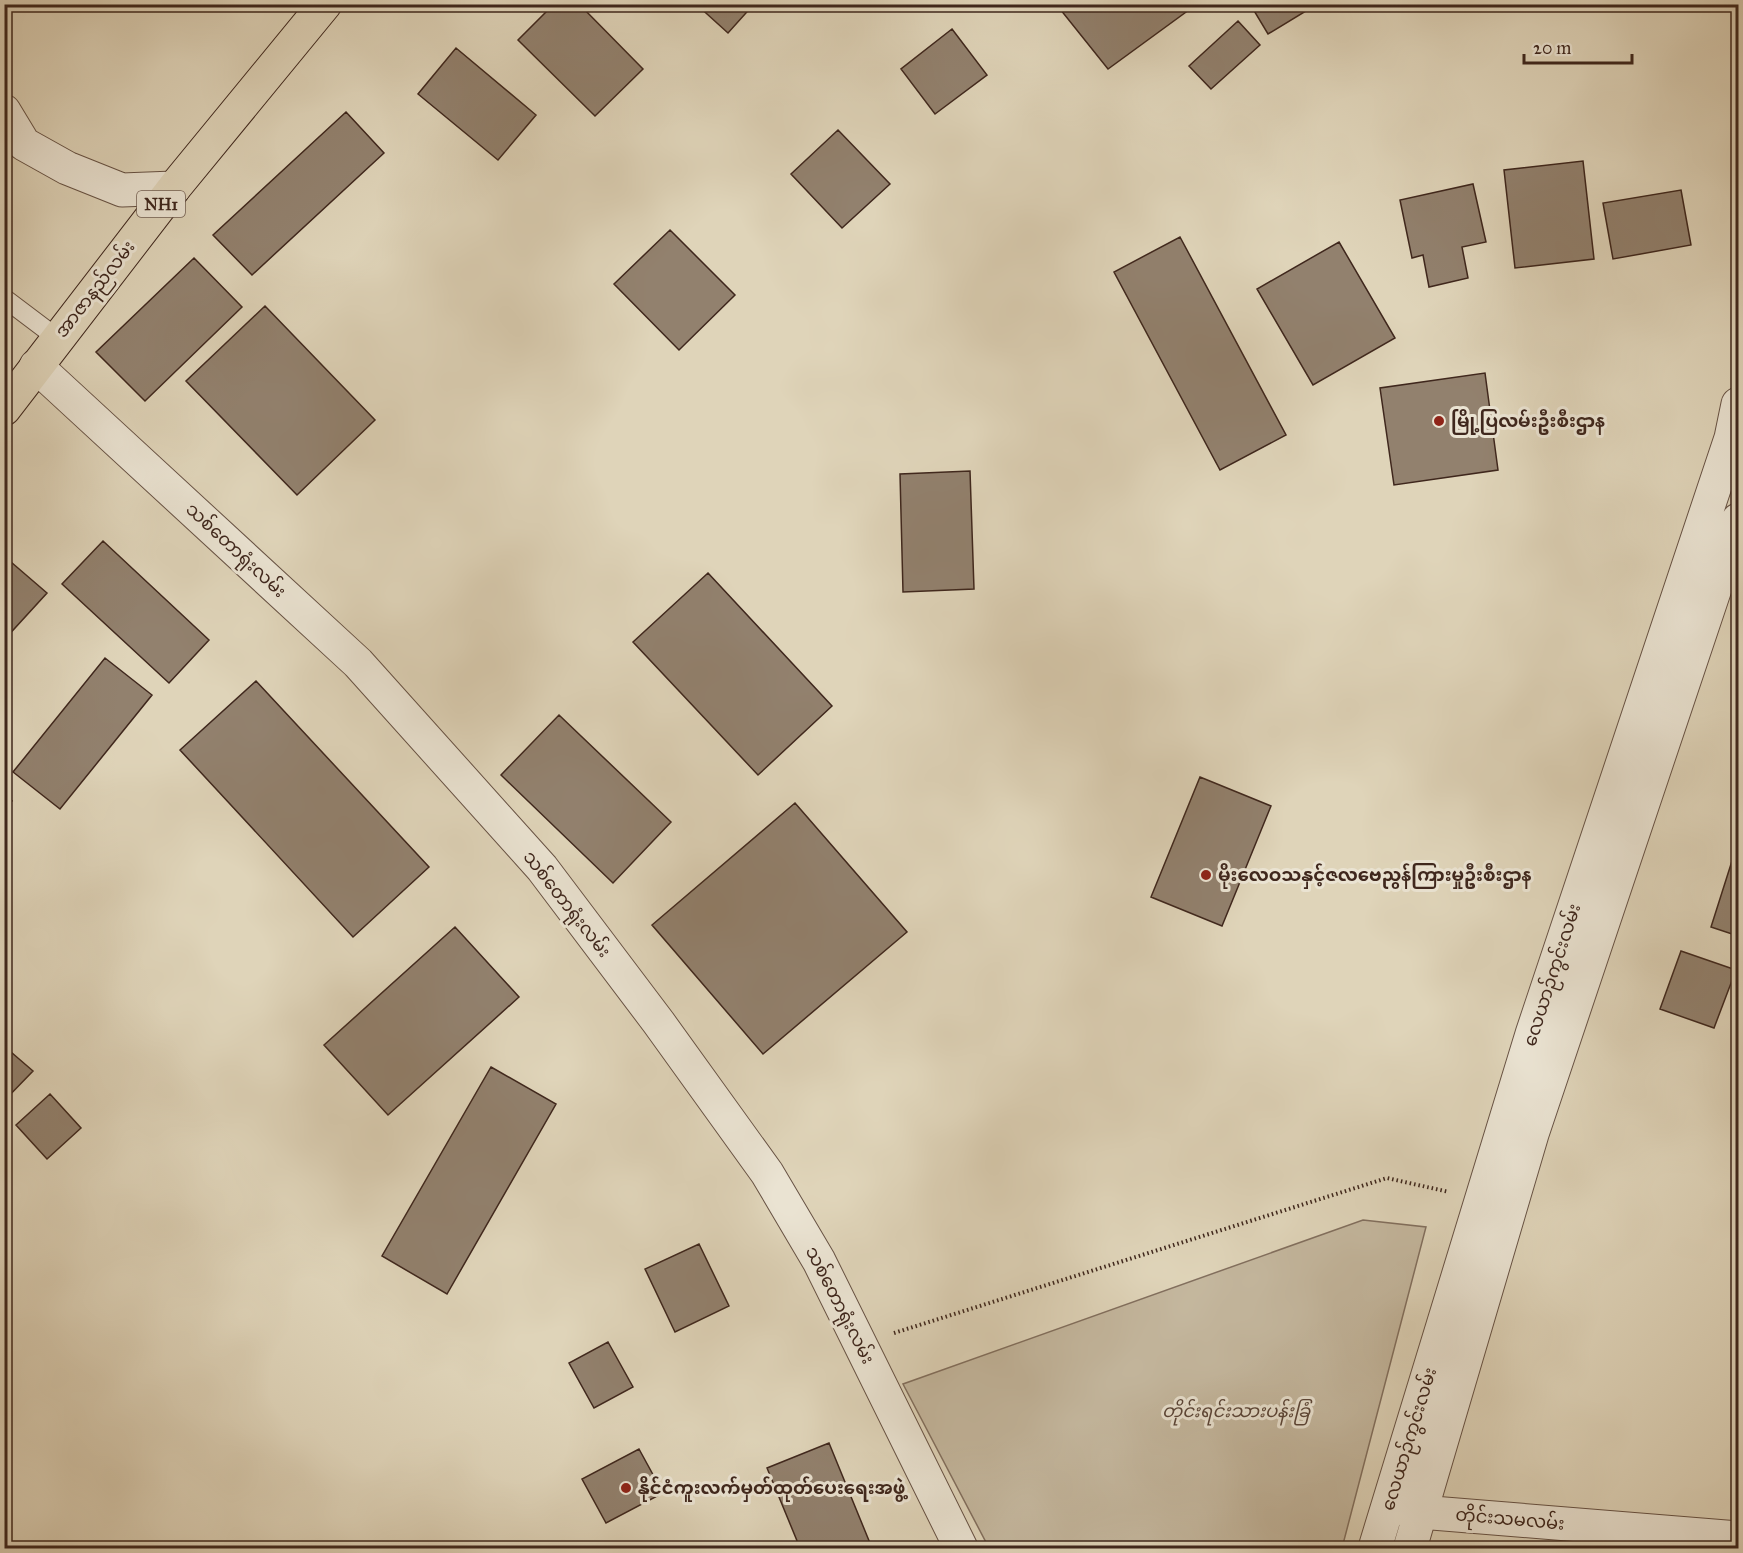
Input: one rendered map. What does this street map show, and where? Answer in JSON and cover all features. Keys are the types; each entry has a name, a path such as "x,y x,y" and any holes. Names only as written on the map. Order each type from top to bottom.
{"highway":[{"name":"အာဇာနည်လမ်း","path":"4,409 174,188 326,4"}],"street":[{"path":"4,111 24,144 67,168 122,190 174,188"},
{"name":"သစ်တောရုံးလမ်း","path":"36,366 358,663 542,868 659,1023 767,1173 819,1261 961,1548"},
{"name":"လေယာဉ်ကွင်းလမ်း","path":"1410,1548 1404,1509 1483,1199 1532,1034 1731,438 1738,404"},
{"name":"လေယာဉ်ကွင်းလမ်း","path":"1375,1548 1404,1509 1738,520"},
{"name":"တိုင်းသမလမ်း","path":"1404,1509 1738,1538"}],"lane":[{"path":"4,298 57,339"}],"path":[{"path":"859,1344 1387,1178 1483,1199"}],"green space":[{"name":"တိုင်းရင်းသားပန်းခြံ","path":"1363,1220 1426,1227 1342,1548 989,1548 903,1384"}],"building":[{"path":"554,4 579,4 643,69 595,116 518,40"},
{"path":"696,4 754,4 728,33"},
{"path":"1056,4 1197,4 1108,69"},
{"path":"1250,4 1302,4 1306,11 1268,34"},
{"path":"1238,21 1260,45 1211,89 1189,66"},
{"path":"952,29 987,75 935,114 901,69"},
{"path":"456,48 536,115 498,160 418,94"},
{"path":"346,112 384,153 252,275 213,235"},
{"path":"838,130 890,184 842,228 791,174"},
{"path":"1583,161 1594,259 1515,268 1504,170"},
{"path":"1473,184 1486,242 1462,247 1468,278 1429,287 1423,255 1412,258 1400,200"},
{"path":"1681,190 1691,245 1613,259 1603,203"},
{"path":"670,230 735,295 679,350 614,284"},
{"path":"1180,237 1286,435 1220,470 1114,272"},
{"path":"1339,242 1395,338 1313,385 1257,289"},
{"path":"194,258 242,307 145,401 96,352"},
{"path":"265,306 375,420 297,495 186,381"},
{"path":"1485,373 1498,470 1394,485 1380,388"},
{"path":"970,471 974,589 903,592 900,474"},
{"path":"103,541 209,640 169,683 62,584"},
{"path":"4,556 47,593 4,640"},
{"path":"708,573 832,706 758,775 633,642"},
{"path":"105,658 152,695 60,809 13,772"},
{"path":"256,681 429,867 353,937 180,750"},
{"path":"559,715 671,822 613,883 501,775"},
{"path":"1200,777 1271,806 1222,926 1151,897"},
{"path":"4,795 12,801 4,811"},
{"path":"795,803 907,932 763,1054 652,925"},
{"path":"1738,842 1738,936 1711,927"},
{"path":"455,927 519,997 388,1115 324,1045"},
{"path":"1681,951 1736,970 1714,1028 1660,1009"},
{"path":"4,1046 33,1071 4,1101"},
{"path":"491,1067 556,1104 447,1294 382,1256"},
{"path":"50,1094 81,1128 47,1159 16,1125"},
{"path":"699,1244 729,1306 675,1332 645,1269"},
{"path":"608,1342 633,1387 594,1408 569,1363"},
{"path":"829,1443 872,1548 800,1548 767,1468"},
{"path":"639,1449 663,1493 606,1523 582,1479"}],"place":[{"name":"မြို့ပြလမ်းဦးစီးဌာန","path":"1439,421"},
{"name":"မိုးလေဝသနှင့်ဇလဗေညွန်ကြားမှုဦးစီးဌာန","path":"1206,875"},
{"name":"နိုင်ငံကူးလက်မှတ်ထုတ်ပေးရေးအဖွဲ့","path":"626,1488"}]}
